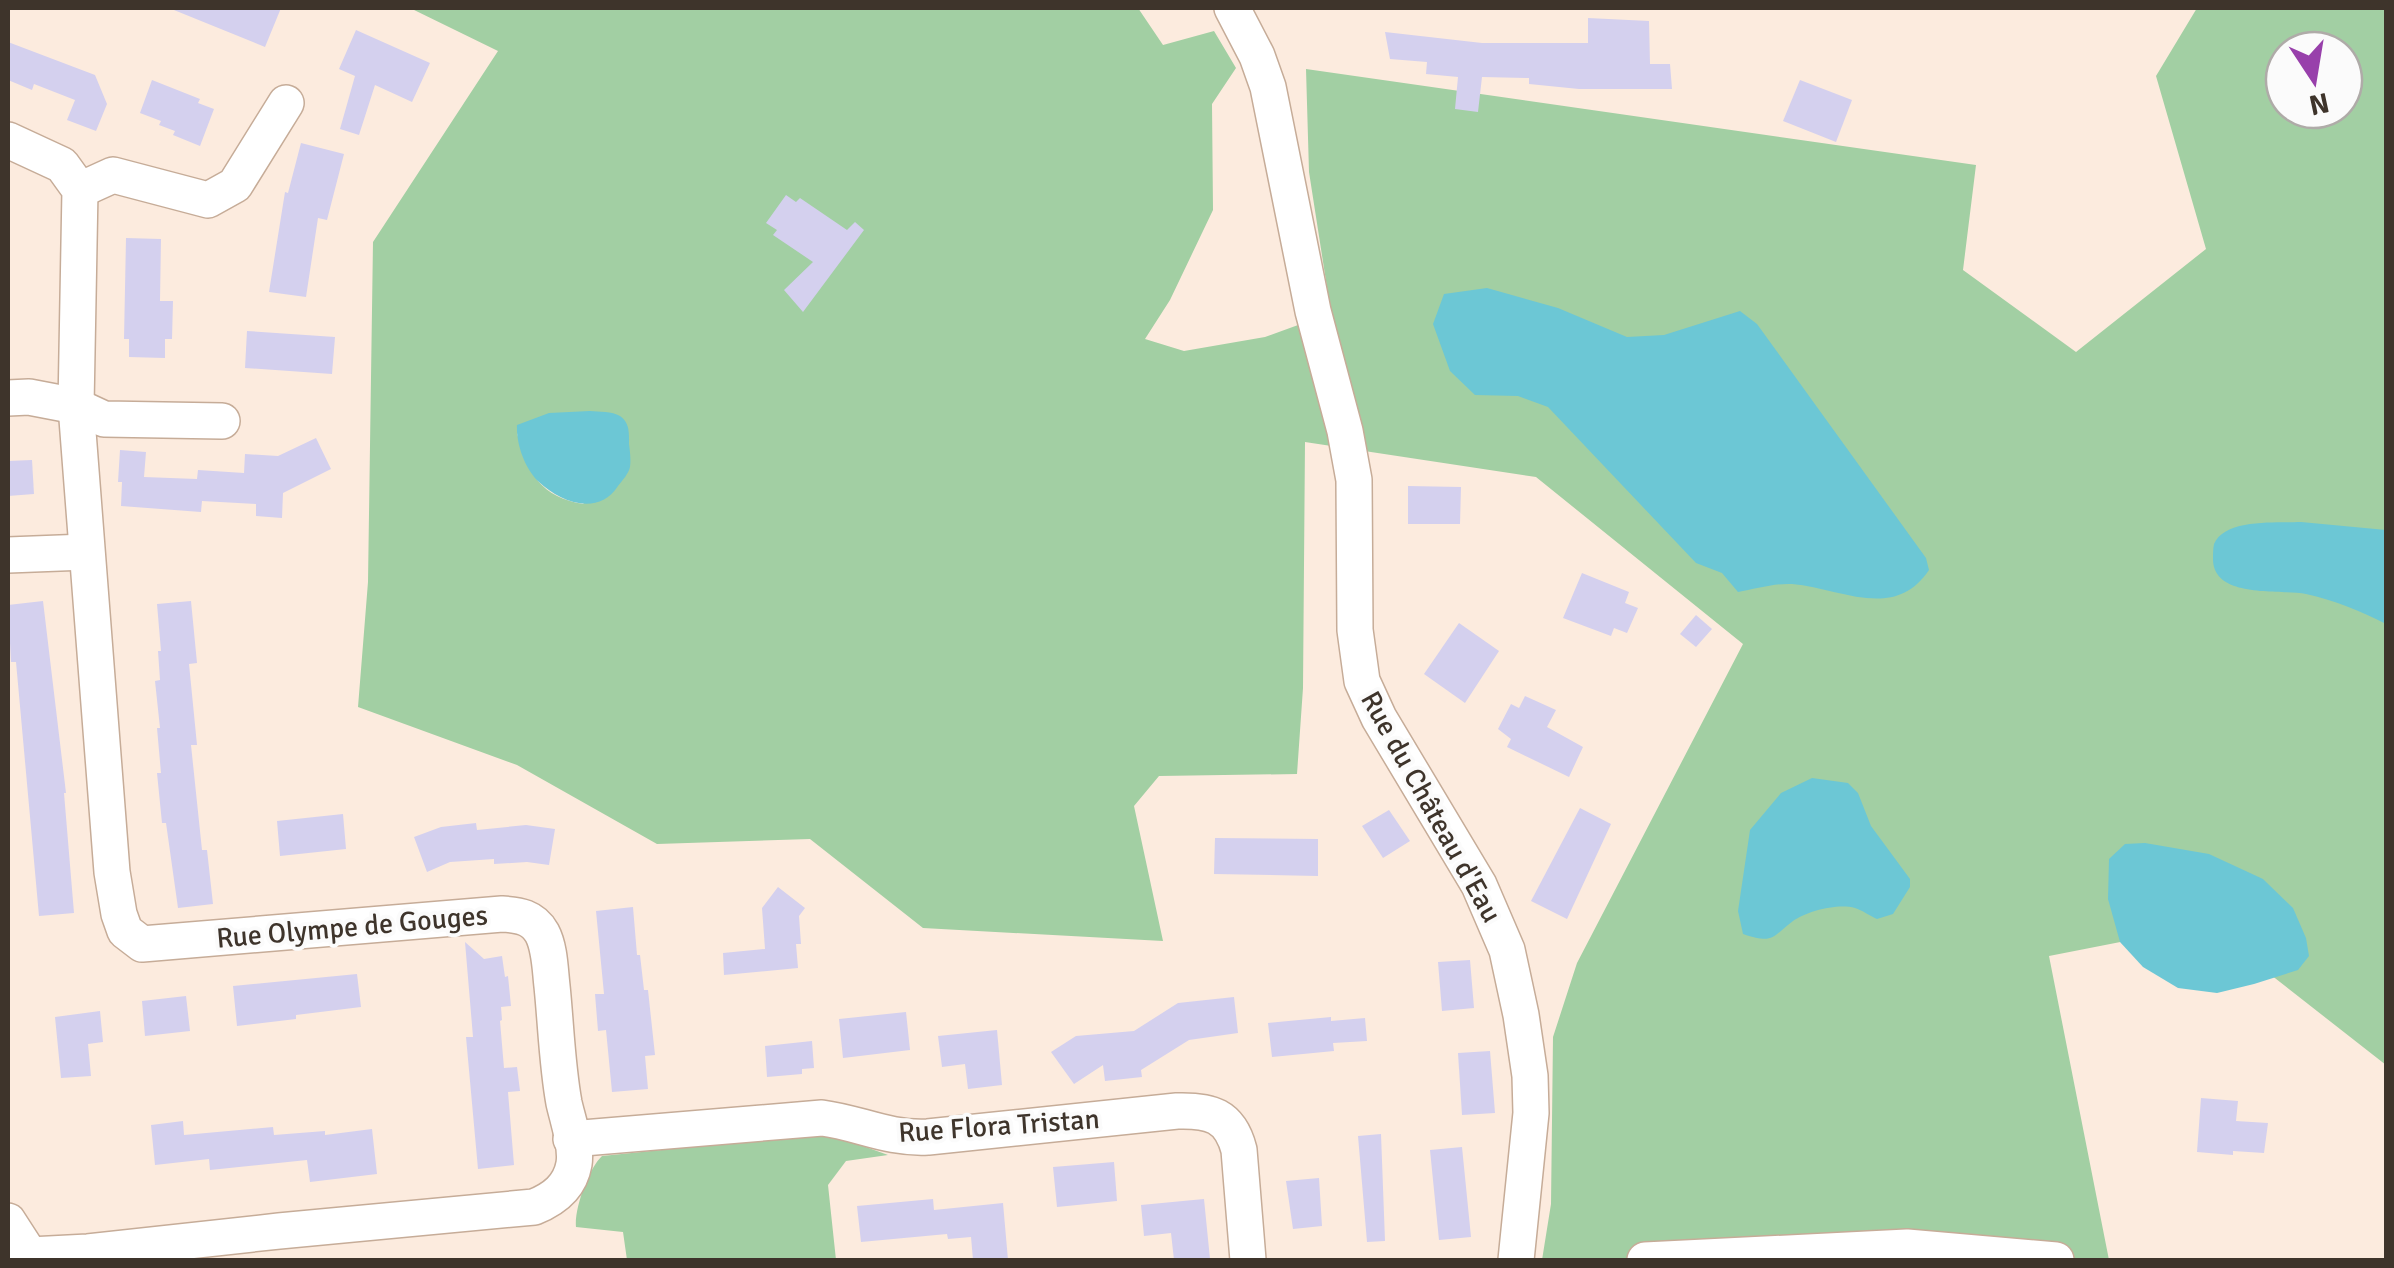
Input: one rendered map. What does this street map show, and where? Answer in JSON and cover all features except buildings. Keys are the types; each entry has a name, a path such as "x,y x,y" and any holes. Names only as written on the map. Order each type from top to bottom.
{"street":[{"name":"Rue du Château d'Eau","path":"1232,8 1258,56 1268,87 1314,311 1345,431 1354,480 1355,630 1362,680 1380,718 1479,885 1507,950 1522,1015 1531,1113 1516,1260"},
{"path":"8,140 62,165 80,190 113,175 208,200 235,185 286,104"},
{"name":"Rue Olympe de Gouges","path":"28,1258 88,1252 280,1246 534,1207 550,1200 569,1181 575,1152 563,1096 550,966 545,940 532,920 502,914 142,944 125,931 112,872 76,406 80,190"},
{"path":"8,398 76,406 104,420 222,421"},
{"path":"8,554 86,552"},
{"name":"Rue Flora Tristan","path":"571,1139 822,1118 842,1120 888,1136 928,1138 1195,1111 1208,1113 1222,1120 1236,1138 1248,1260"},
{"path":"8,1221 28,1258"},
{"path":"1645,1260 1908,1247 2056,1260"}],"green space":[{"path":"410,8 1138,8 1163,45 1214,31 1236,68 1212,104 1213,210 1170,300 1145,339 1184,351 1265,337 1331,313 1309,172 1306,69 1976,165 1963,270 2076,352 2206,249 2156,76 2197,8 2386,8 2386,1065 2207,925 2049,956 2109,1260 1542,1260 1551,1204 1553,1037 1577,963 1743,644 1536,477 1305,442 1303,688 1297,774 1159,776 1134,806 1163,941 923,928 810,839 657,844 517,765 358,707 368,582 373,242 498,51","holes":["517,433 584,504 557,496 538,481"]},
{"path":"827,1133 888,1155 846,1161 828,1185 836,1260 627,1260 623,1232 576,1227 583,1189 602,1156"}],"water":[{"path":"1487,288 1558,308 1627,337 1664,335 1740,311 1757,324 1926,558 1929,570 1915,586 1900,595 1883,598 1792,584 1738,592 1722,573 1696,563 1548,407 1518,396 1475,395 1450,371 1433,324 1444,294"},
{"path":"549,413 613,413 626,422 630,467 610,496 590,504 557,495 534,477 522,456 517,425"},
{"path":"2301,522 2386,530 2386,624 2316,596 2236,586 2216,572 2214,544 2229,530 2253,524"},
{"path":"1812,778 1848,783 1858,793 1871,826 1910,879 1910,887 1893,914 1877,919 1855,908 1832,907 1799,917 1771,938 1743,934 1738,911 1750,830 1781,793"},
{"path":"2145,843 2209,854 2263,879 2293,908 2309,956 2298,970 2217,993 2178,988 2143,967 2120,942 2108,899 2109,859 2125,844"}]}
